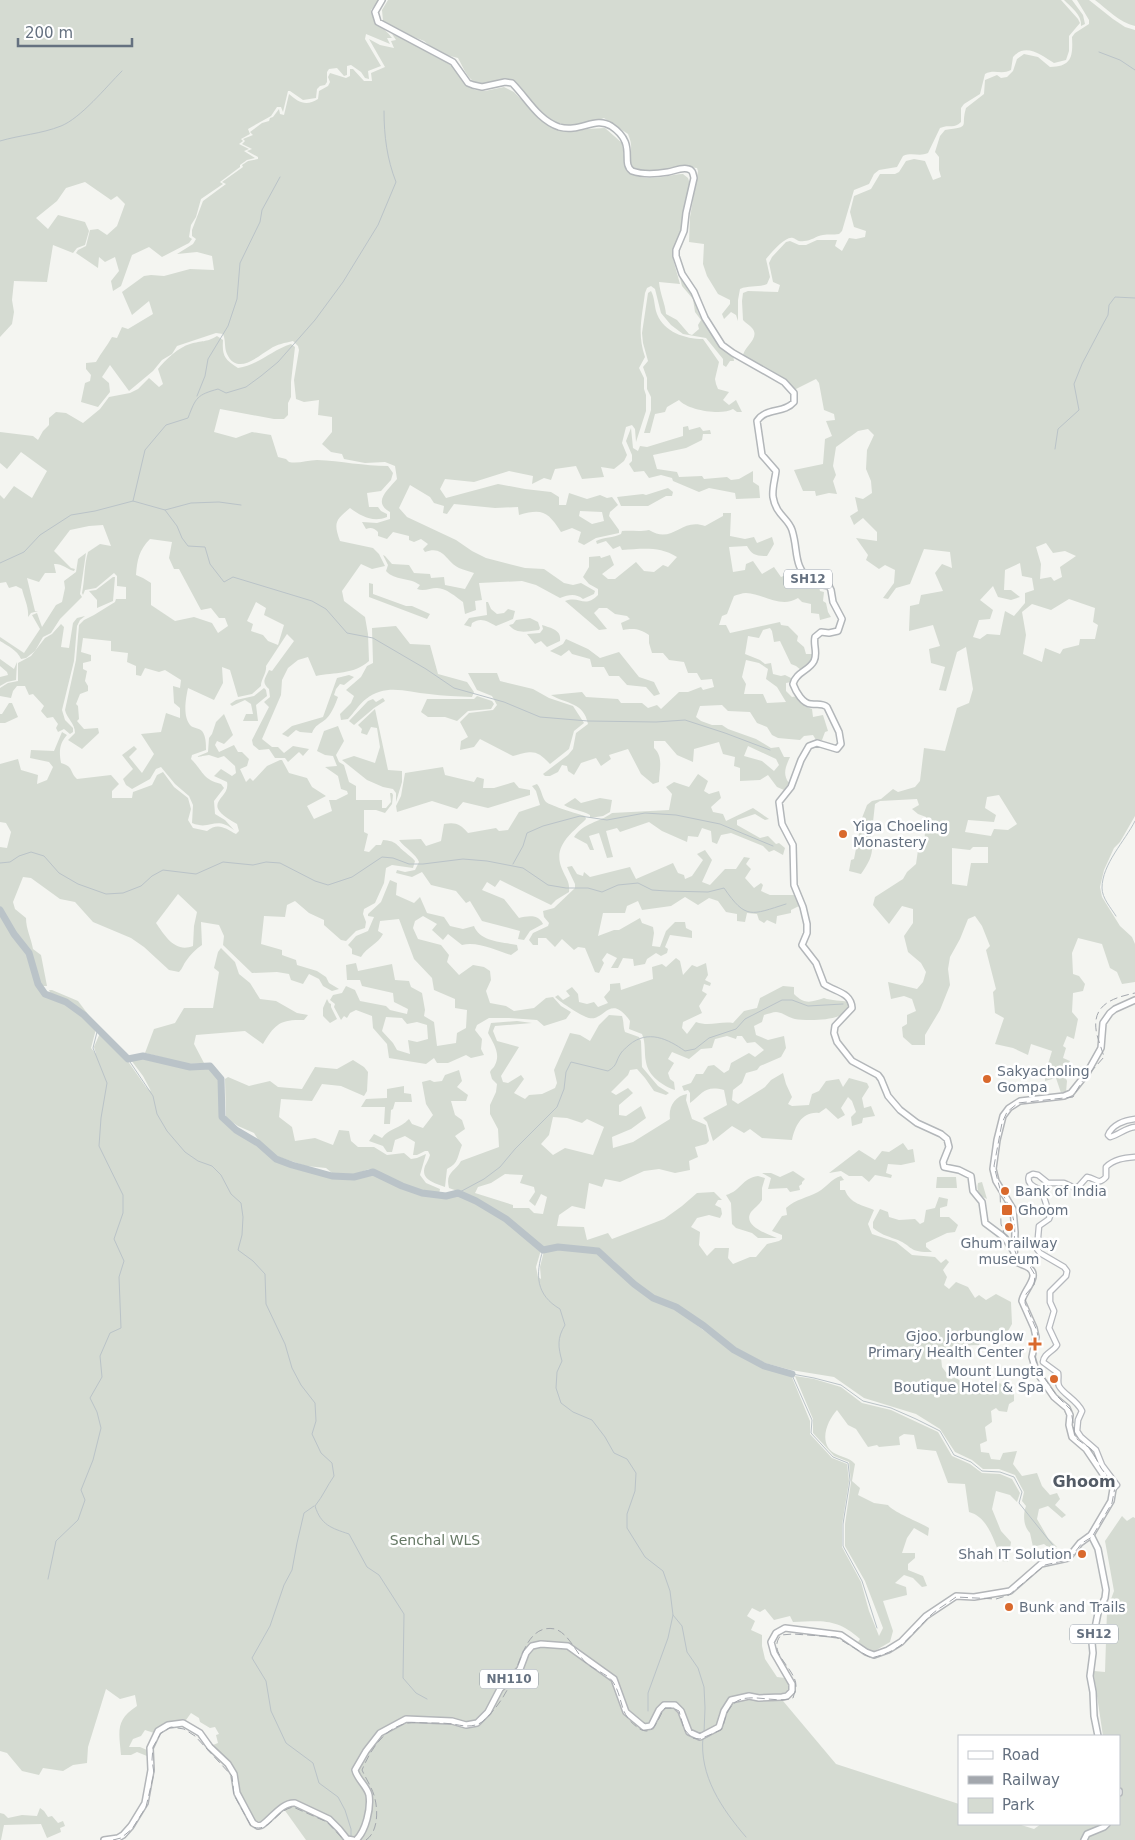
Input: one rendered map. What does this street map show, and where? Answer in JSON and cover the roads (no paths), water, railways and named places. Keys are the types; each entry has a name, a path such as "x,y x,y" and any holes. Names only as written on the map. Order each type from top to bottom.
{"main road":[{"name":"SH12","path":"382,0 375,12 378,22 453,62 468,82 482,87 505,82 512,84 547,122 561,127 583,127 599,122 609,125 625,138 628,146 627,165 632,171 648,174 686,168 693,173 684,231 676,250 682,274 694,292 705,318 722,345 733,354 784,382 794,393 794,402 791,406 764,414 757,421 762,455 776,471 772,488 773,499 778,513 792,532 795,557 812,583 829,586 833,602 842,619 838,631 822,632 815,637 816,652 813,663 796,677 793,684 805,702 809,704 822,704 827,707 839,732 842,744 837,749 817,743 809,746 791,787 779,802 782,824 793,845 794,885 803,907 807,924 807,932 802,947 813,958 824,984 846,996 851,1002 852,1008 835,1026 834,1033 837,1042 852,1061 882,1079 888,1096 900,1110 917,1123 941,1134 947,1139 949,1147 943,1162 944,1167 959,1170 970,1176 973,1191 982,1202 985,1223 1005,1238 1014,1252"},
{"path":"1135,1000 1115,1009 1103,1023 1101,1048 1087,1073 1070,1093 1064,1096 1020,1101 1009,1108 1003,1116 993,1168 996,1181 1013,1209 1015,1232 1014,1260 1028,1268 1033,1275 1022,1301 1036,1337 1033,1347 1033,1363 1036,1372 1054,1397 1067,1408 1070,1415 1070,1432 1072,1437 1086,1449 1113,1489 1117,1485 1102,1465 1096,1450 1077,1431 1078,1420 1082,1411 1080,1407 1071,1396 1060,1388 1058,1373 1043,1362 1047,1354 1057,1345 1049,1328 1054,1311 1050,1302 1050,1292 1066,1276 1068,1271 1040,1253 1037,1249 1039,1226 1049,1219 1050,1216 1042,1191 1029,1184 1028,1180 1029,1176 1033,1174 1038,1175 1048,1183 1064,1183 1075,1188 1087,1177 1098,1182 1102,1181 1106,1177 1106,1166 1111,1161 1135,1158"},
{"path":"1135,1119 1123,1121 1113,1127 1108,1135 1114,1136 1126,1128 1135,1127"},
{"name":"NH110","path":"104,1840 118,1838 123,1835 145,1803 151,1770 150,1748 158,1731 168,1725 183,1723 200,1733 210,1747 228,1764 234,1774 237,1792 253,1823 258,1826 262,1825 289,1802 295,1803 329,1819 352,1840 364,1829 369,1793 357,1777 355,1770 366,1751 380,1733 406,1719 452,1721 466,1725 477,1722 488,1712 500,1689 520,1669 526,1653 532,1646 541,1644 568,1646 614,1679 626,1712 644,1727 651,1726 659,1710 664,1705 674,1705 681,1711 689,1732 700,1737 720,1727 724,1710 731,1700 749,1696 759,1698 782,1697 787,1696 792,1691 792,1684 774,1653 771,1642 776,1633 786,1628 817,1633 830,1632 841,1635 866,1652 874,1655 901,1642 926,1616 956,1596 974,1597 1010,1591 1042,1564 1068,1558 1080,1543 1091,1535 1111,1501 1113,1489"},
{"name":"SH12","path":"1091,1535 1098,1549 1106,1590 1105,1598 1098,1613 1092,1643 1093,1653 1090,1676 1098,1735"},
{"path":"1084,1840 1087,1834 1106,1825"}],"waterway":[{"path":"1099,52 1120,60 1135,70"},
{"path":"0,141 46,131 69,122 85,109 122,71"},
{"path":"133,501 145,450 166,425 188,418 195,401 201,395 218,389 226,393 246,387 261,376 278,362 315,320 343,282 378,225 396,182 390,165 384,111"},
{"path":"197,396 205,376 208,359 228,326 237,299 240,263 260,222 262,210 280,177"},
{"path":"1055,449 1058,429 1079,410 1074,384 1082,364 1108,315 1109,305 1115,297 1135,298"},
{"path":"0,563 24,552 40,535 71,515 133,501 165,510 191,503 219,502 241,505"},
{"path":"165,510 188,546 205,547 210,564 224,582 233,577 312,601 326,609 347,633 373,638 454,688 504,702 540,717 588,721 656,722 685,720 770,750"},
{"path":"513,864 523,846 527,833 543,826 580,816 607,820 645,813 676,815 720,824 773,846"},
{"path":"1116,916 1103,895 1103,879 1110,862 1135,821"},
{"path":"0,863 10,862 19,856 31,852 44,856 59,873 78,884 106,894 123,893 141,886 152,876 163,870 196,874 223,862 253,865 266,862 280,863 315,881 328,885 352,877 382,857 393,858 409,864 463,859 487,861 523,868 548,885 566,888 588,888 602,892 618,885 638,883 652,890 667,891 708,892 724,888 738,906 750,912 765,911 786,904"},
{"path":"0,910 14,934 29,953 38,984 45,994 66,1002 84,1015 128,1059 143,1056 190,1067 210,1066 221,1079 222,1117 236,1130 258,1143 276,1159 332,1176 354,1177 373,1172 422,1193 446,1196 458,1193 476,1201 506,1219 543,1250 558,1247 598,1251 634,1284 653,1298 676,1307 734,1350 764,1366 792,1374"},
{"path":"458,1193 484,1179 500,1167 515,1149 557,1107 564,1089 566,1072 571,1062 608,1071 615,1065 621,1053 629,1045 636,1040 651,1037 665,1040 685,1051 695,1049 709,1038 736,1029 745,1019 782,1000 792,1000 808,1006 843,1004"},
{"path":"48,1579 56,1541 78,1520 85,1500 81,1490 93,1460 101,1428 97,1412 90,1398 102,1377 100,1356 110,1333 121,1328 119,1277 124,1261 114,1239 123,1213 123,1195 99,1146 101,1118 107,1083 93,1048 98,1028"},
{"path":"128,1059 153,1096 157,1114 167,1131 185,1152 198,1161 212,1166 221,1175 231,1194 241,1203 243,1217 242,1235 238,1250 253,1261 265,1274 266,1304 285,1344 292,1368 301,1385 315,1403 316,1421 312,1434 321,1453 332,1463 334,1476 315,1506 317,1512 320,1518 328,1525 349,1534 367,1567 379,1575 404,1614 403,1678 416,1693 427,1699"},
{"path":"543,1250 539,1268 542,1291 560,1309 565,1325 559,1338 562,1361 557,1372 556,1388 561,1403 573,1412 592,1420 614,1453 627,1459 636,1473 635,1491 627,1514 627,1528 645,1557 663,1571 670,1591 673,1615 668,1638 648,1693 648,1711"},
{"path":"792,1374 841,1385 863,1401 891,1408 916,1419 940,1431 954,1455 971,1462 982,1471 1000,1472 1014,1477 1022,1492 1019,1503 1056,1549"},
{"path":"792,1375 812,1420 811,1433 833,1457 848,1463 850,1480 843,1524 843,1546 862,1581 877,1628"},
{"path":"314,1506 304,1513 292,1570 284,1585 270,1626 252,1658 266,1681 271,1711 286,1743 313,1763 319,1783 338,1797 345,1810 351,1829 351,1837"},
{"path":"673,1615 682,1626 687,1652 698,1668 704,1687 704,1733"},
{"path":"703,1737 705,1765 714,1791 746,1837"}],"railway":[{"path":"366,1840 375,1827 377,1809 373,1792 362,1770 379,1740 392,1730 408,1723 445,1723 468,1726 482,1722 495,1709 506,1693 521,1656 537,1632 545,1629 555,1629 564,1634 585,1662 613,1682 624,1711 631,1722 639,1728 646,1731 650,1730 656,1725 665,1708 673,1708 679,1711 684,1729 692,1738 700,1739 721,1730 728,1710 735,1702 750,1698 777,1700 793,1698 796,1688 795,1679 777,1648 777,1642 781,1635 836,1637 871,1658 882,1655 904,1643 931,1615 956,1597 996,1599 1009,1595 1045,1565 1067,1560 1082,1543 1092,1537 1112,1503 1115,1487 1101,1468 1091,1449 1077,1439 1071,1410 1057,1396 1038,1369 1034,1353 1038,1337 1037,1331 1025,1303 1026,1294 1034,1285 1035,1275 1029,1265 1018,1259 1012,1243 1004,1233 1001,1224 1000,1189 994,1166 1002,1123 1007,1112 1018,1103 1073,1097 1081,1083 1104,1057 1096,1025 1100,1010 1118,997 1135,993"},
{"path":"1001,1191 1013,1217 1015,1231 1013,1246"},
{"path":"113,1840 121,1838 132,1829 146,1807 154,1773 153,1747 161,1733 171,1727 184,1729 195,1736 232,1776 234,1795 251,1826 256,1828 264,1827 282,1812 293,1807 327,1822 344,1840"}],"place":[{"name":"Yiga Choeling Monastery","path":"843,834"},
{"name":"Sakyacholing Gompa","path":"987,1079"},
{"name":"Bank of India","path":"1005,1191"},
{"name":"Ghoom","path":"1007,1210"},
{"name":"Ghum railway museum","path":"1009,1227"},
{"name":"Gjoo. jorbunglow Primary Health Center","path":"1035,1344"},
{"name":"Mount Lungta Boutique Hotel & Spa","path":"1054,1379"},
{"name":"Shah IT Solution","path":"1082,1554"},
{"name":"Bunk and Trails","path":"1009,1607"}],"district":[{"name":"Ghoom","path":"1084,1481"}],"park label":[{"name":"Senchal WLS","path":"435,1540"}]}
